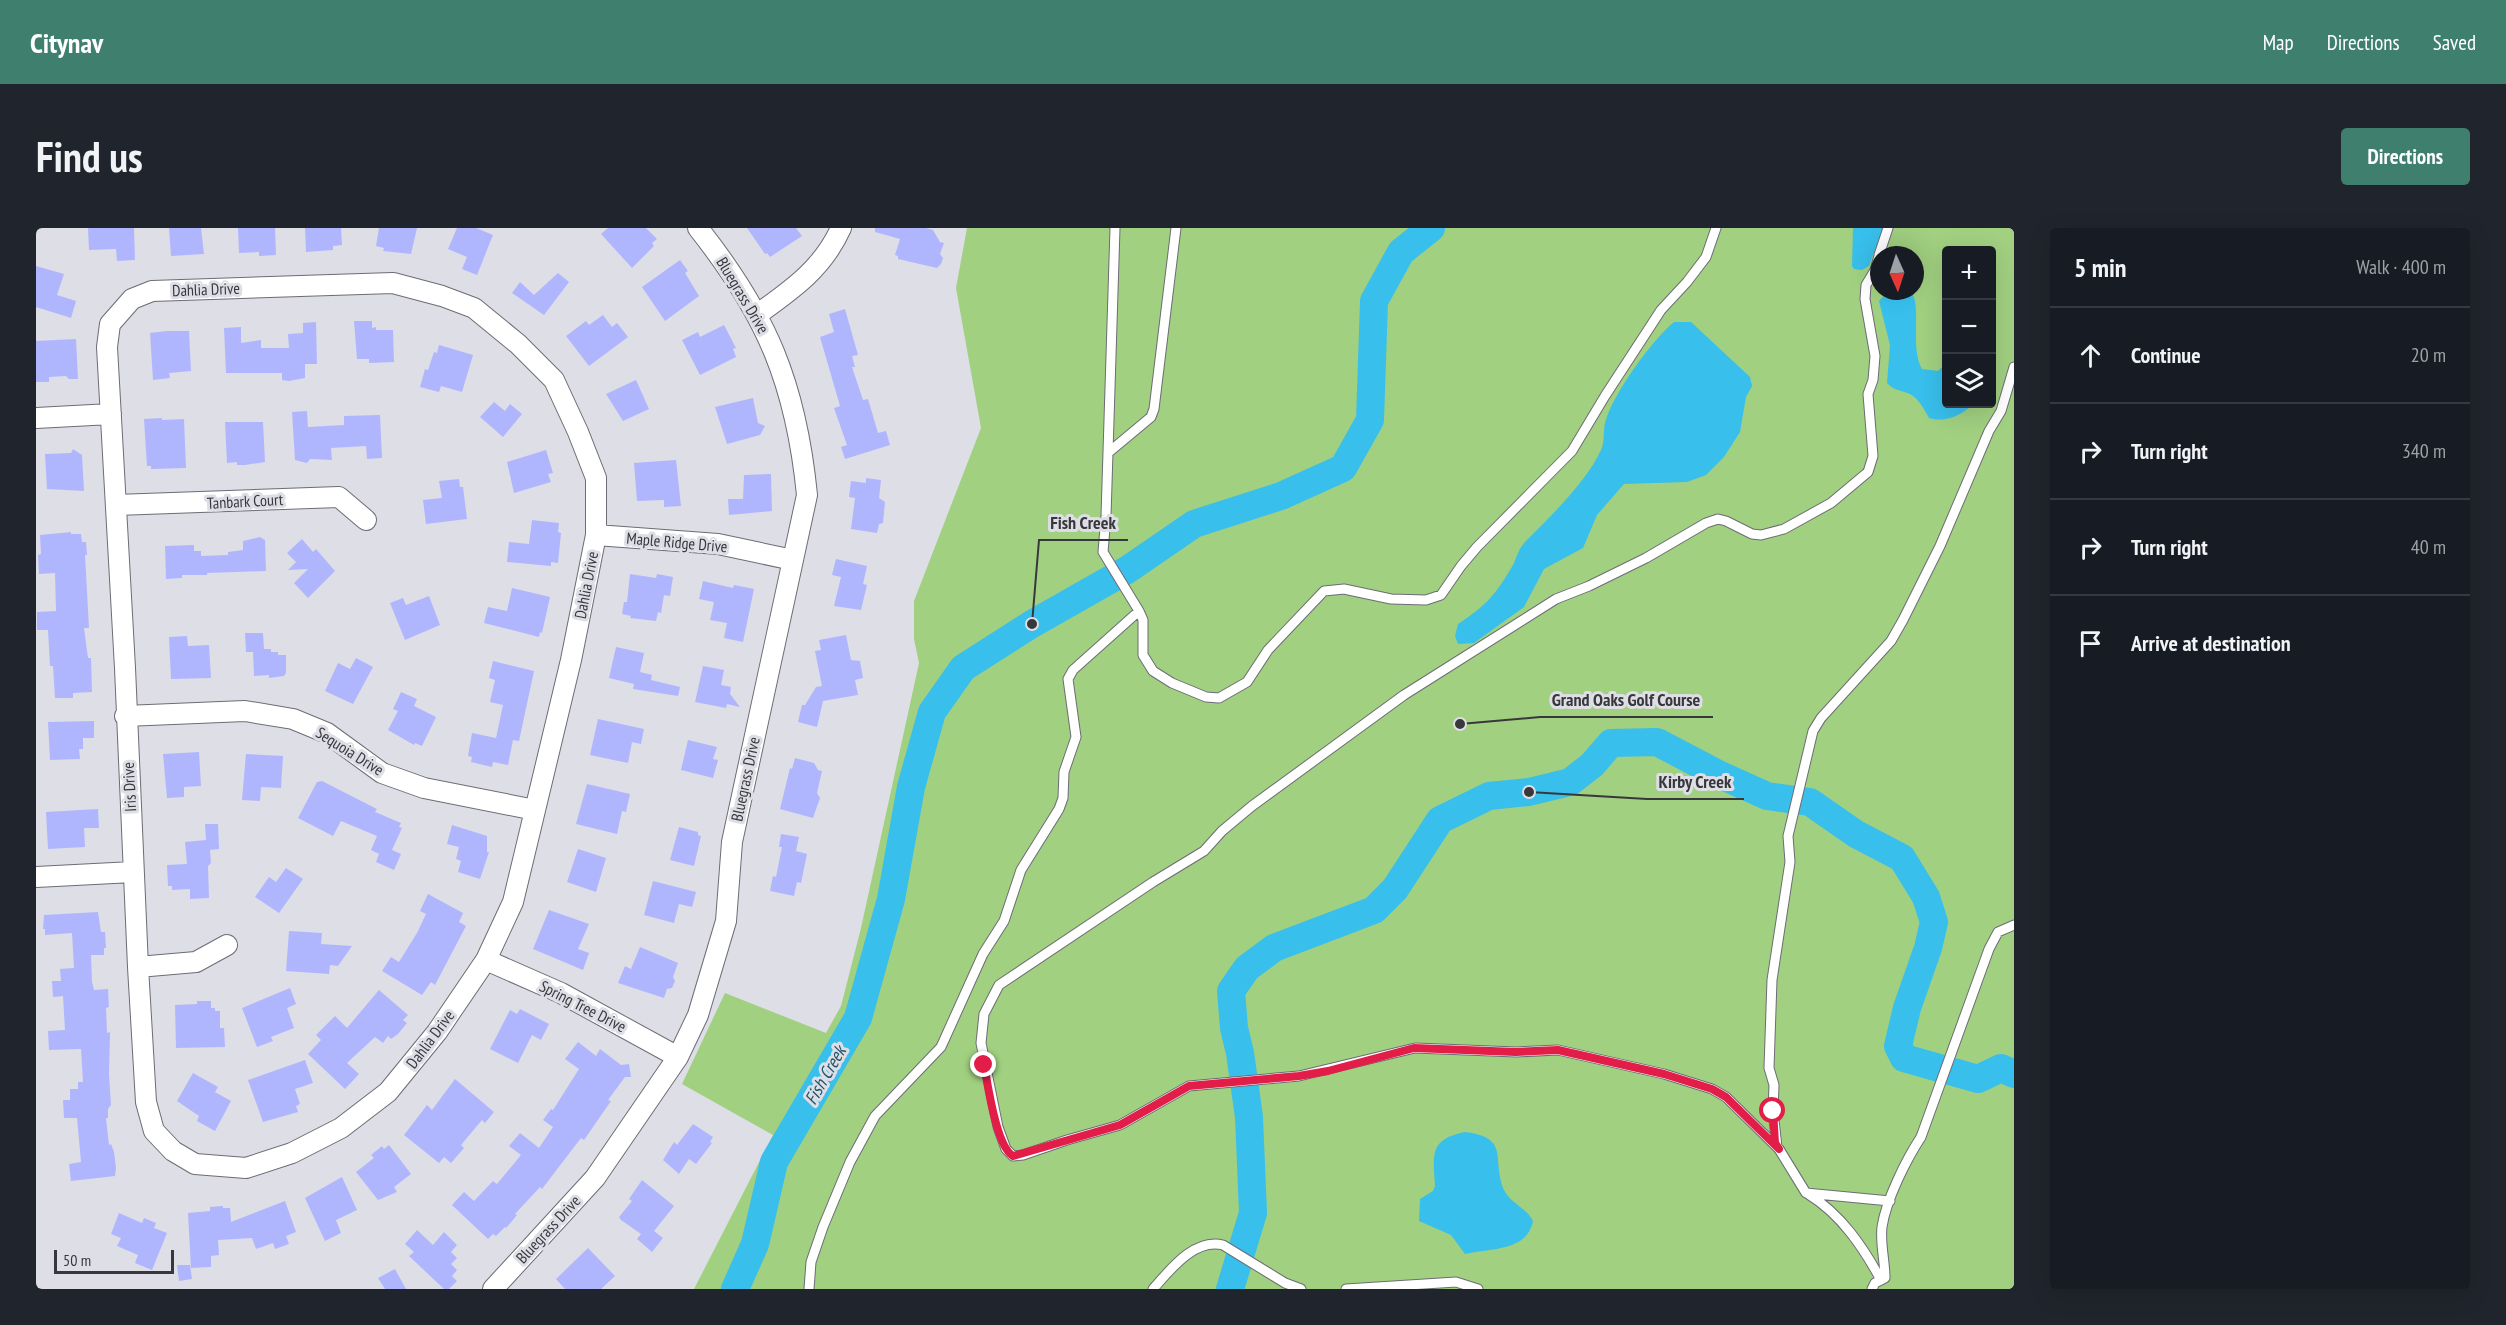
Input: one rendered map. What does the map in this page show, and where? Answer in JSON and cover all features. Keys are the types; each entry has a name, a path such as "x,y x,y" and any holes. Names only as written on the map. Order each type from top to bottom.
{"street":[{"name":"Bluegrass Drive","path":"493,1289 595,1178 678,1057 698,1015 726,921 732,842 807,495 803,457 782,367 758,314 723,260 698,228"},
{"path":"758,314 806,280 834,243 841,228"},
{"name":"Dahlia Drive","path":"111,414 107,347 110,324 132,299 152,291 393,283 442,296 474,308 518,344 554,380 596,478 596,536 570,660 513,902 486,960 437,1032 388,1092 341,1128 292,1154 246,1168 195,1164 173,1152"},
{"path":"36,418 111,414"},
{"name":"Iris Drive","path":"111,414 146,1102 154,1131 173,1152"},
{"name":"Tanbark Court","path":"116,505 339,497 366,520"},
{"name":"Maple Ridge Drive","path":"596,536 718,544 793,560"},
{"name":"Sequoia Drive","path":"126,716 245,711 293,720 327,733 382,773 424,788 535,810"},
{"path":"36,877 133,872"},
{"path":"138,967 196,962 227,945"},
{"name":"Spring Tree Drive","path":"486,960 561,993 678,1057"}],"lane":[{"path":"1115,228 1107,516 1102,552 1143,620 1143,655 1153,671 1172,683 1206,697 1219,698 1247,682 1268,650 1324,591 1344,589 1391,599 1426,600 1441,595 1477,547 1572,451 1661,310 1706,257 1716,228"},
{"path":"1108,452 1151,417 1154,409 1176,228"},
{"path":"1882,246 1888,228"},
{"path":"1870,278 1866,285 1865,299 1875,356 1873,380 1868,394 1874,456 1868,472 1831,502 1784,529 1761,535 1752,534 1718,519 1706,523 1589,586 1556,599 1404,695 1252,806 1195,857 1153,882 999,985 988,1003 981,1026 982,1054 993,1108 1006,1149 1013,1156 1029,1154 1067,1140 1120,1125 1189,1086 1328,1071 1414,1048 1516,1052 1558,1050 1664,1074 1712,1089 1726,1097 1779,1149 1806,1193 1831,1210 1849,1231 1881,1280"},
{"path":"1779,1149 1774,1130 1774,1084 1769,1068 1772,980 1790,862 1788,836 1800,777 1813,731 1821,718 1891,641 1903,620 1940,546 1989,430 2001,411 2014,367"},
{"path":"809,1289 811,1262 850,1162 875,1116 941,1047 983,954 1004,921 1021,870 1064,798 1064,772 1076,737 1068,679 1073,670 1137,607"},
{"path":"1872,1289 1875,1283 1885,1278 1882,1225 1906,1159 1921,1137 1933,1098 1989,949 1998,932 2014,925"},
{"path":"1806,1193 1890,1201"},
{"path":"1153,1289 1172,1268 1198,1248 1214,1243 1223,1245 1285,1283 1301,1289"},
{"path":"1346,1289 1456,1282 1478,1289"}],"green space":[{"path":"967,228 2014,228 2014,1289 694,1289 773,1135 682,1084 725,993 826,1033 841,1006 861,928 919,663 914,639 914,601 981,428 956,288"}],"water":[{"path":"1853,228 1883,228 1876,246 1870,246 1869,266 1862,270 1854,269 1852,266"},
{"path":"1915,300 1916,349 1922,369 1938,371 1942,367 1942,408 1969,408 1948,419 1929,418 1913,396 1887,383 1890,345 1879,301"},
{"path":"1674,322 1691,322 1750,377 1752,386 1746,397 1740,432 1724,457 1706,475 1687,482 1624,484 1597,515 1583,548 1544,569 1524,607 1474,643 1458,644 1455,636 1458,624 1490,599 1507,575 1524,543 1587,474 1602,447 1609,411 1624,383 1644,354"},
{"path":"1465,1132 1489,1139 1494,1145 1504,1190 1533,1221 1523,1238 1506,1247 1465,1254 1451,1235 1419,1221 1420,1199 1433,1191 1435,1186 1434,1157 1439,1144 1453,1135"}],"building":[{"path":"88,228 134,228 135,260 117,261 116,249 89,250"},
{"path":"169,228 201,228 204,254 171,256"},
{"path":"238,228 275,228 276,255 259,256 259,252 239,253"},
{"path":"305,228 341,228 342,245 333,246 333,250 306,252"},
{"path":"379,228 417,228 411,254 383,251 384,248 376,246"},
{"path":"457,228 476,228 493,235 477,275 462,269 467,257 448,249"},
{"path":"608,228 646,228 657,239 652,243 654,246 632,268 601,234"},
{"path":"747,228 796,228 802,236 770,257 767,253 765,254"},
{"path":"875,228 933,230 940,242 944,243 940,254 943,258 941,264 937,268 898,259 895,255 900,239 875,232"},
{"path":"680,260 688,271 685,273 699,296 665,321 642,287"},
{"path":"36,266 64,274 57,295 76,301 71,318 36,307"},
{"path":"558,273 569,282 544,315 512,293 520,282 534,295"},
{"path":"845,309 858,355 852,356 855,367 852,367 863,400 868,399 878,433 886,431 890,445 845,459 841,447 847,445 834,408 840,406 820,337 834,332 829,314"},
{"path":"603,315 612,327 617,323 628,337 589,366 566,336 586,321 589,325"},
{"path":"354,321 372,321 372,328 376,327 376,330 393,330 394,362 369,363 369,359 357,359"},
{"path":"316,322 317,364 305,364 305,378 289,381 282,380 282,373 226,373 224,328 241,327 241,343 261,340 261,348 289,348 288,334 303,333 303,323"},
{"path":"724,325 736,348 733,349 736,357 700,375 682,340 698,332 700,337"},
{"path":"189,331 191,371 169,373 170,378 153,380 150,333"},
{"path":"76,339 78,379 69,379 66,376 49,377 49,382 36,382 36,341"},
{"path":"439,345 473,355 462,392 441,386 439,392 420,387 425,369 428,370"},
{"path":"636,380 649,409 623,421 606,394"},
{"path":"753,398 758,423 765,426 760,435 727,444 715,407"},
{"path":"494,402 505,411 510,404 522,414 503,437 480,417"},
{"path":"307,411 308,427 344,425 344,416 380,415 382,458 367,459 366,446 331,448 332,460 310,459 307,463 295,460 292,412"},
{"path":"162,418 162,420 184,419 186,468 151,469 151,466 147,466 144,419"},
{"path":"225,422 263,422 265,462 245,465 237,465 237,462 227,463"},
{"path":"73,449 82,455 84,491 47,489 45,454 71,453"},
{"path":"546,450 553,473 548,474 551,482 514,493 507,462"},
{"path":"676,460 681,506 664,507 664,500 637,501 634,463"},
{"path":"771,474 772,511 729,515 728,499 743,499 744,475"},
{"path":"866,478 881,480 879,498 885,502 883,523 879,524 877,533 851,529 855,498 849,497 851,481 866,483"},
{"path":"459,479 460,487 463,487 467,519 426,524 423,500 442,498 439,481"},
{"path":"532,520 559,523 558,532 561,533 558,563 551,562 551,566 507,562 509,542 529,544"},
{"path":"71,532 71,534 81,534 82,542 86,542 89,628 84,628 88,658 91,658 92,692 73,693 73,698 55,698 48,630 37,630 37,612 56,611 55,573 39,574 38,555 41,554 40,535"},
{"path":"260,537 265,540 266,571 182,575 182,578 166,579 165,546 194,545 194,551 201,551 201,556 228,555 228,552 243,550 243,541"},
{"path":"302,539 313,552 316,549 335,571 308,598 294,583 308,569 288,570 296,562 287,553"},
{"path":"836,559 867,566 863,584 867,585 861,610 834,606 841,577 832,575"},
{"path":"630,574 656,578 657,574 673,577 670,596 664,595 661,613 658,612 656,621 630,618 631,616 622,614 624,602 627,602"},
{"path":"703,581 733,588 734,585 754,589 743,642 724,638 727,623 710,620 714,602 699,599"},
{"path":"512,588 550,597 542,633 540,632 539,637 484,623 488,607 507,611"},
{"path":"429,596 440,625 405,640 390,603 403,598 406,605"},
{"path":"245,633 263,633 264,649 278,652 278,655 286,655 284,676 269,678 269,675 254,676 253,652 246,652"},
{"path":"846,635 851,660 860,661 863,678 855,680 858,695 823,701 817,727 798,722 802,705 805,705 816,687 822,686 815,651 821,650 819,640"},
{"path":"187,636 188,646 209,645 211,678 171,679 169,637"},
{"path":"616,647 644,653 640,672 652,675 651,680 680,687 678,696 633,689 634,684 609,678"},
{"path":"356,658 373,667 353,704 325,691 338,663 350,669"},
{"path":"493,661 534,671 519,741 513,740 508,765 493,762 492,767 471,762 472,757 468,756 472,733 496,738 503,705 490,702 495,680 489,678"},
{"path":"703,666 724,670 721,685 731,687 730,694 740,707 727,704 726,708 695,702"},
{"path":"401,692 417,699 414,706 436,717 422,746 415,743 414,745 388,730 398,711 393,709"},
{"path":"598,719 644,729 641,744 632,742 628,763 590,755"},
{"path":"94,721 94,738 83,738 83,749 79,749 80,759 50,760 48,722"},
{"path":"688,740 717,747 713,759 718,760 713,778 681,770"},
{"path":"199,752 201,786 184,787 184,797 167,798 163,754"},
{"path":"246,754 283,756 281,788 261,787 260,801 242,800"},
{"path":"795,758 814,763 818,770 822,771 817,793 820,798 813,818 780,809 790,768 792,769"},
{"path":"322,781 377,809 375,812 401,823 399,827 402,828 392,850 401,854 394,870 376,862 379,854 371,850 377,836 341,821 333,836 298,818 317,782"},
{"path":"587,784 630,794 626,812 622,811 617,834 576,824"},
{"path":"98,809 99,828 84,828 85,847 48,849 46,812"},
{"path":"205,824 218,824 219,849 210,850 209,898 190,899 190,889 172,890 172,886 168,886 167,865 187,864 185,842 206,840"},
{"path":"452,825 487,836 487,852 489,852 480,879 458,872 461,861 456,859 459,847 447,844"},
{"path":"679,827 698,832 701,836 694,866 670,860"},
{"path":"781,834 799,837 796,851 807,854 801,883 797,882 794,896 770,891 773,876 776,877 782,847 779,847"},
{"path":"578,849 606,858 596,892 567,882"},
{"path":"286,868 303,879 279,913 255,897 269,877 276,882"},
{"path":"653,881 696,892 692,907 679,904 674,923 644,915"},
{"path":"428,894 463,913 459,922 466,926 435,985 431,982 422,995 382,971 391,957 399,962 417,933 426,914 420,911"},
{"path":"549,910 589,924 578,949 589,953 583,970 533,949"},
{"path":"98,912 101,932 105,932 106,948 104,948 104,955 91,955 92,982 94,990 108,989 109,1007 106,1008 107,1033 110,1032 111,1105 108,1109 108,1118 106,1118 109,1145 111,1144 114,1152 116,1168 115,1176 71,1181 69,1164 81,1162 77,1118 64,1118 63,1100 70,1100 70,1089 78,1089 78,1082 83,1082 81,1049 49,1050 48,1031 65,1030 63,996 53,997 52,981 61,981 60,969 74,968 72,933 45,935 44,915"},
{"path":"289,931 322,933 321,944 352,946 338,966 330,965 329,974 286,971"},
{"path":"640,947 678,963 673,977 675,981 672,988 667,989 664,998 618,983 625,966 631,969"},
{"path":"290,988 296,1004 287,1008 294,1028 271,1037 273,1041 257,1047 242,1008"},
{"path":"379,990 408,1015 403,1020 407,1023 398,1034 391,1039 388,1036 383,1043 375,1037 347,1063 359,1074 345,1089 308,1054 321,1040 316,1035 335,1016 347,1028"},
{"path":"197,1001 211,1001 211,1008 220,1011 220,1028 224,1028 225,1047 176,1048 175,1005 197,1004"},
{"path":"520,1009 549,1024 541,1040 532,1035 518,1063 490,1049 510,1010 517,1014"},
{"path":"578,1042 596,1056 600,1049 621,1065 629,1064 631,1077 625,1077 584,1140 581,1138 542,1189 540,1187 515,1214 517,1215 506,1228 488,1239 452,1205 464,1192 474,1201 493,1181 497,1184 521,1155 509,1146 520,1133 539,1148 553,1127 543,1120 551,1109 553,1110 579,1069 565,1059"},
{"path":"305,1060 313,1083 295,1089 300,1104 296,1106 298,1112 263,1122 248,1080"},
{"path":"193,1073 218,1087 215,1092 231,1101 215,1131 197,1121 199,1116 177,1101"},
{"path":"455,1079 494,1112 485,1123 482,1120 461,1145 464,1148 451,1163 444,1157 439,1163 404,1135 427,1105 432,1110"},
{"path":"693,1124 713,1137 710,1142 712,1143 696,1164 689,1159 679,1174 663,1160 674,1142 677,1145"},
{"path":"389,1145 411,1174 394,1187 397,1192 378,1200 356,1172 374,1158 371,1155 382,1146 384,1149"},
{"path":"342,1177 357,1210 336,1220 341,1233 325,1241 305,1198"},
{"path":"642,1180 674,1206 654,1231 663,1238 652,1252 637,1239 641,1234 619,1217 632,1201 629,1199"},
{"path":"285,1201 296,1232 286,1236 289,1244 275,1249 273,1243 256,1249 252,1238 218,1240 219,1255 211,1256 211,1267 191,1268 188,1213 210,1211 210,1207 223,1206 223,1208 230,1208 231,1222"},
{"path":"119,1213 142,1223 144,1218 156,1223 154,1228 167,1233 152,1270 135,1263 138,1255 117,1246 121,1238 111,1234"},
{"path":"417,1230 433,1245 444,1232 457,1245 451,1252 457,1258 451,1264 457,1270 452,1276 457,1281 449,1289 444,1289 409,1256 414,1252 405,1244"},
{"path":"588,1248 615,1276 601,1289 565,1289 556,1279"},
{"path":"177,1265 190,1265 192,1279 179,1281"},
{"path":"395,1269 406,1289 385,1289 378,1278"}],"waterway":[{"name":"Fish Creek","path":"735,1289 755,1244 774,1162 858,1018 891,899 911,787 932,712 963,668 1032,624 1127,570 1194,524 1281,496 1343,468 1370,420 1374,301 1401,252 1431,228"},
{"path":"1230,1289 1253,1213 1249,1117 1234,1028 1231,991 1247,968 1274,948 1374,910 1395,889 1440,820 1489,796 1529,792 1570,782 1592,765 1611,743 1657,742 1718,774 1767,796 1810,802 1856,834 1902,858 1926,897 1934,922 1928,948 1907,1008 1898,1046 1904,1058 1978,1079 2001,1068 2014,1074"}],"place":[{"name":"Fish Creek","path":"1032,624"},
{"name":"Grand Oaks Golf Course","path":"1460,724"},
{"name":"Kirby Creek","path":"1529,792"}],"route":[{"path":"984,1065 998,1126 1006,1149 1013,1156 1035,1152 1120,1125 1189,1086 1299,1076 1328,1071 1414,1048 1516,1052 1558,1050 1602,1058 1664,1074 1712,1089 1726,1097 1779,1149 1775,1143 1773,1111"}]}
